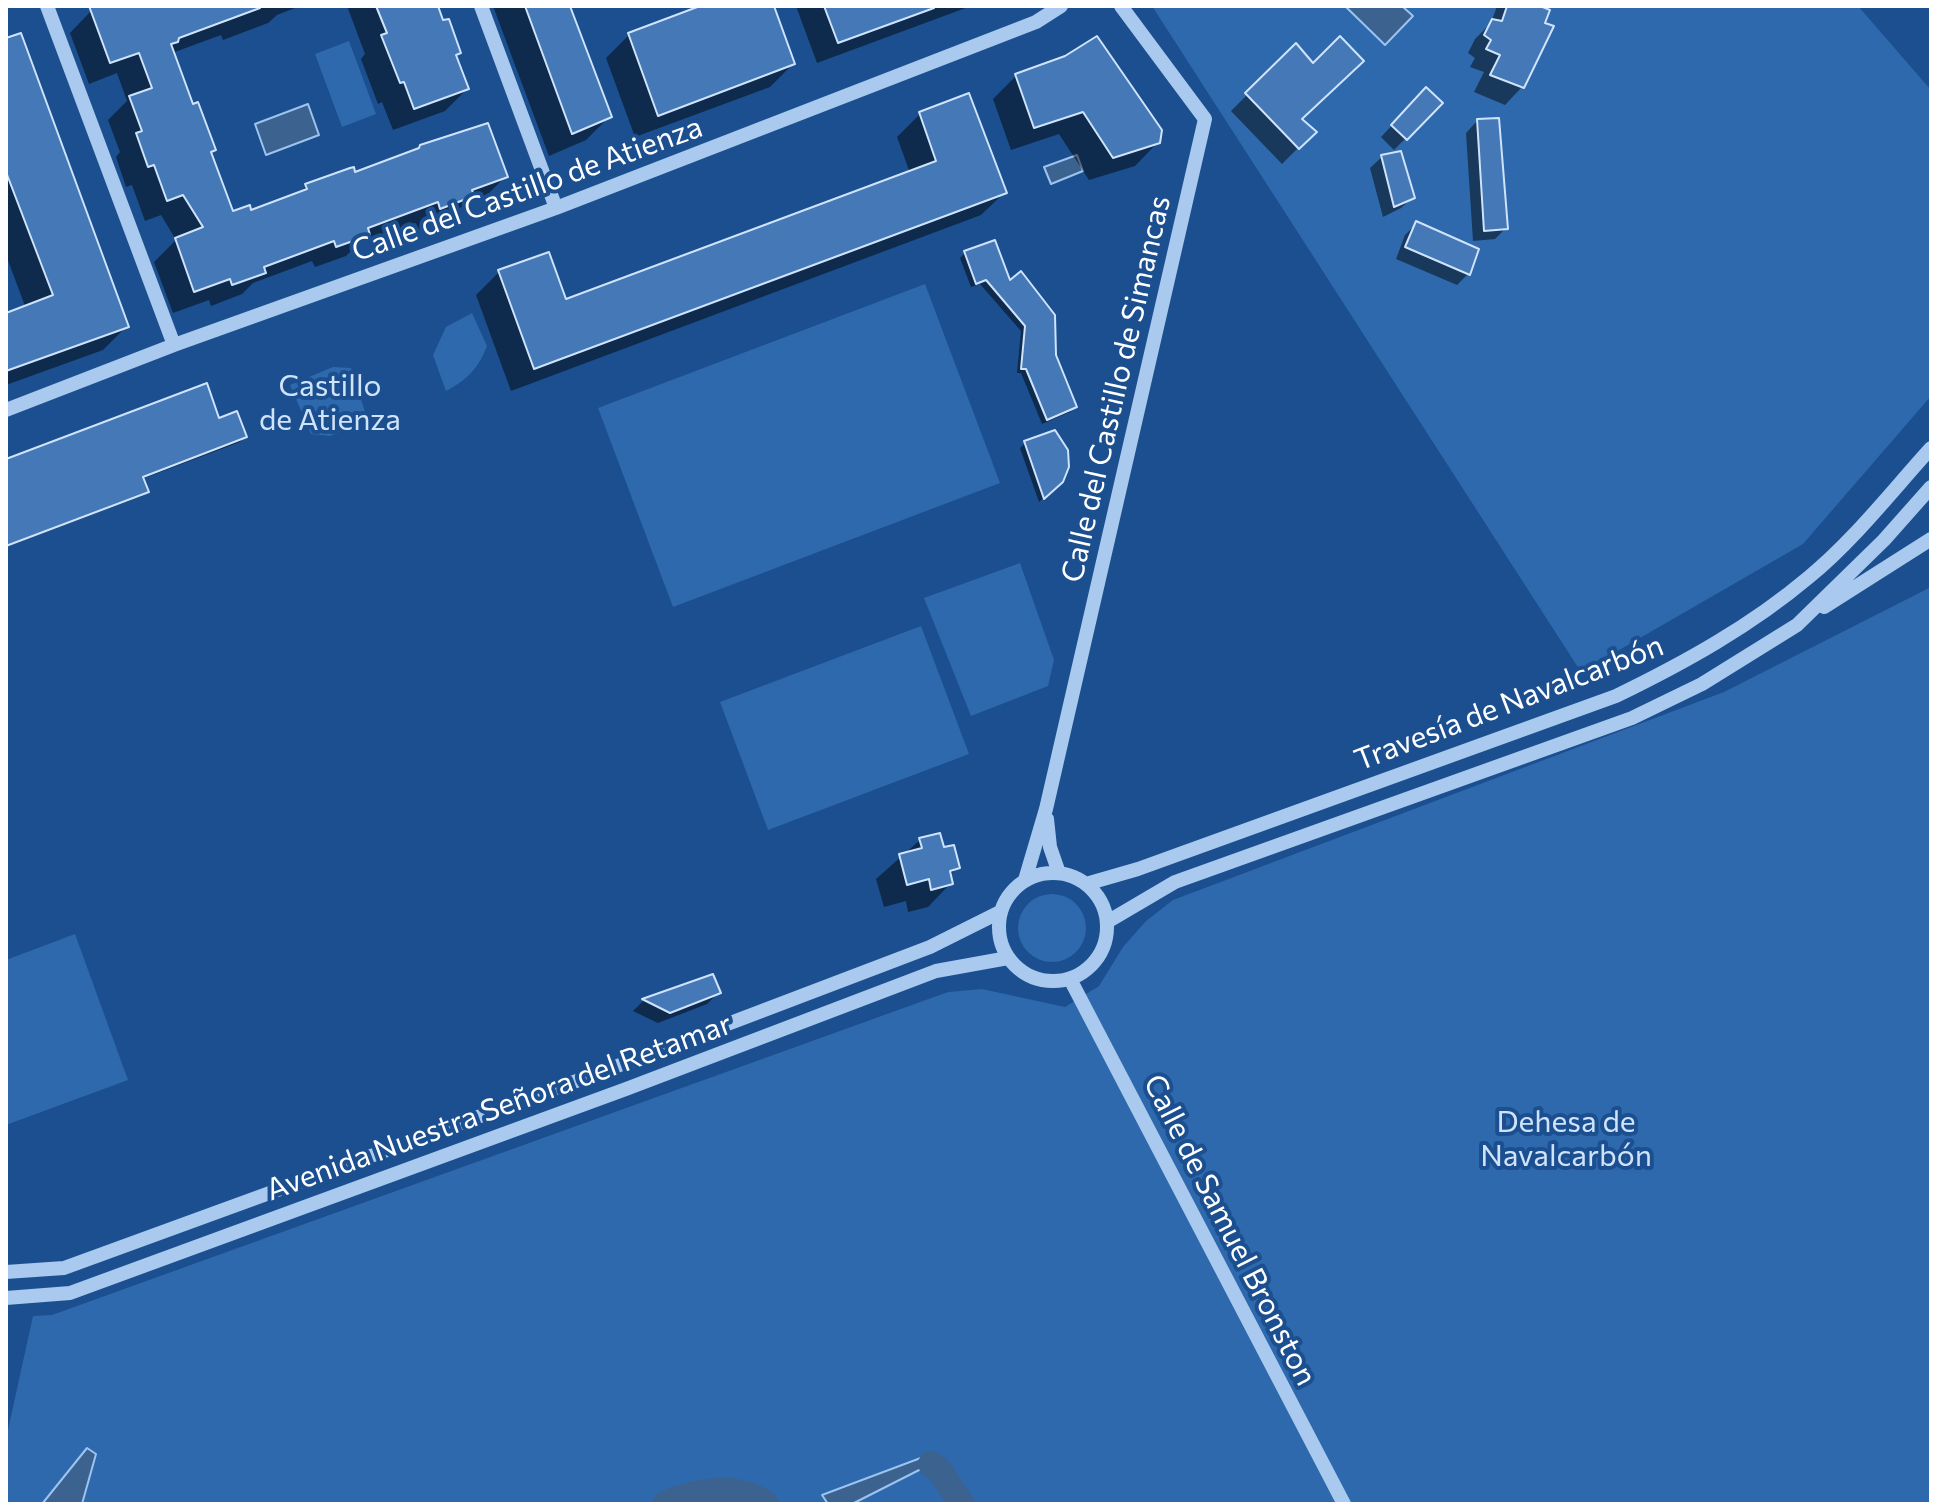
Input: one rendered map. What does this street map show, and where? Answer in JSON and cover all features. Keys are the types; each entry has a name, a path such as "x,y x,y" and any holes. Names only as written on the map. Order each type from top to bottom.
{"street":[{"path":"47,6 174,345"},
{"path":"481,6 556,208"},
{"name":"Calle del Castillo de Atienza","path":"6,410 174,345 556,208 1036,22 1061,6"},
{"name":"Calle del Castillo de Simancas","path":"1025,880 1046,809 1205,119 1121,6"},
{"name":"Travesía de Navalcarbón","path":"1086,884 1162,860 1616,696 1686,663 1809,577 1931,448"},
{"name":"Travesía de Navalcarbón","path":"1107,922 1175,882 1632,718 1702,684 1797,625 1884,540 1931,487"},
{"path":"1797,625 1931,539"},
{"name":"Calle del Castillo de Simancas","path":"1046,809 1050,847 1059,873"},
{"path":"1042,873 1059,873 1086,884 1097,895 1107,922 1106,940 1098,957 1086,970 1070,979 1053,982 1035,979 1020,971 1008,958 999,936 1000,912 1006,899 1025,880 1042,873"},
{"name":"Avenida Nuestra Señora del Retamar","path":"6,1272 64,1268 641,1057 930,947 1000,912"},
{"name":"Avenida Nuestra Señora del Retamar","path":"6,1298 70,1293 626,1089 936,971 1008,958"},
{"name":"Calle de Samuel Bronston","path":"1070,979 1344,1504"}],"green space":[{"path":"1152,6 1858,6 1931,90 1931,396 1803,544 1581,672"},
{"path":"349,41 376,114 342,127 315,54"},
{"path":"925,284 1000,483 673,607 598,408"},
{"path":"472,313 487,346 471,373 446,391 433,355 446,327"},
{"name":"Castillo de Atienza","path":"333,367 351,368 368,421 330,436 311,434 290,385"},
{"path":"1020,563 1054,660 1048,686 971,716 924,598"},
{"name":"Dehesa de Navalcarbón","path":"1931,587 1931,1504 6,1504 6,1439 33,1316 52,1315 948,992 982,989 1065,1007 1099,986 1123,947 1146,921 1173,900 1724,692"},
{"path":"921,626 969,754 768,830 720,702"},
{"path":"1052,894 1076,904 1086,928 1076,952 1052,962 1028,952 1018,928 1028,904"},
{"path":"75,934 128,1080 6,1125 6,960"}],"shaded area":[{"path":"1345,6 1402,6 1413,16 1385,45"},
{"path":"308,104 319,135 266,155 255,124"},
{"path":"1077,155 1083,171 1051,184 1044,167"},
{"path":"87,1448 96,1454 82,1504 42,1504"},
{"path":"926,1456 931,1464 852,1504 828,1504 822,1495"}],"building":[{"path":"89,6 260,6 171,44 193,104 198,102 216,150 211,152 233,211 250,205 251,210 307,189 305,184 354,167 355,172 420,145 488,123 508,177 472,190 474,196 440,209 438,202 368,228 370,235 336,247 334,241 264,267 266,273 232,285 230,279 194,292 175,238 203,227 183,195 167,201 154,165 148,167 136,133 142,131 129,96 152,88 139,53 110,63"},
{"path":"376,6 438,6 443,20 449,19 461,53 456,55 469,89 414,109 381,35 387,33"},
{"path":"525,6 570,6 612,117 572,134"},
{"path":"700,6 774,6 795,64 658,116 628,33"},
{"path":"824,6 933,6 934,8 838,43"},
{"path":"1507,6 1540,6 1550,10 1545,23 1554,26 1524,88 1490,75 1500,55 1486,49 1491,40 1484,35 1492,19 1502,21"},
{"path":"21,33 129,327 6,371 6,313 53,295 6,172 6,38"},
{"path":"1097,36 1162,130 1160,143 1113,158 1083,112 1034,128 1015,74 1065,56"},
{"path":"1340,36 1364,61 1302,119 1317,132 1299,149 1245,93 1296,43 1313,63"},
{"path":"1426,87 1443,103 1407,140 1391,125"},
{"path":"969,93 1007,193 534,369 498,270 549,252 566,299 936,161 919,112"},
{"path":"1499,118 1508,229 1484,231 1477,119"},
{"path":"1401,151 1415,198 1394,207 1381,155"},
{"path":"1416,221 1479,249 1470,275 1405,247"},
{"path":"995,240 1010,280 1021,271 1055,315 1056,355 1077,407 1047,420 1026,369 1021,369 1025,326 986,280 976,284 964,251"},
{"path":"207,383 219,418 237,411 247,437 143,477 149,492 6,546 6,459"},
{"path":"1055,430 1068,450 1069,467 1063,482 1044,499 1024,441"},
{"path":"940,833 944,847 954,845 960,868 950,871 953,884 931,890 929,879 907,885 899,854 922,848 919,838"},
{"path":"713,974 721,993 670,1013 642,999"}],"waterway":[{"path":"931,1464 940,1471 962,1504"},
{"path":"665,1504 690,1495 716,1491 742,1493 766,1504"}]}
